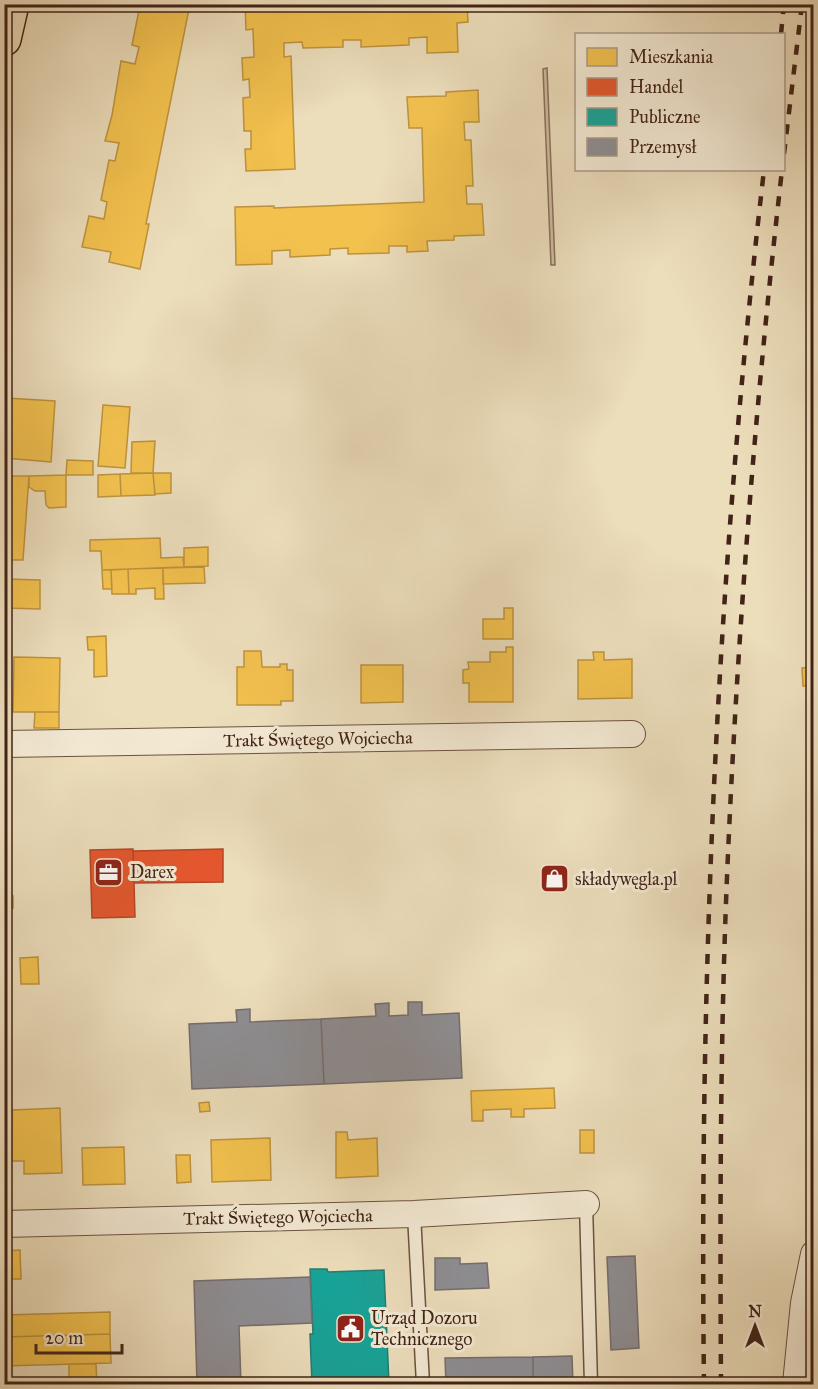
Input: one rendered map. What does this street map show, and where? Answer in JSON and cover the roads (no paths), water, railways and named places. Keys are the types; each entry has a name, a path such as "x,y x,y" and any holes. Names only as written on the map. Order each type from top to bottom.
{"main road":[{"path":"4,39 12,4"}],"street":[{"name":"Trakt Świętego Wojciecha","path":"4,744 632,734"},
{"name":"Trakt Świętego Wojciecha","path":"4,1224 414,1214 586,1204"},
{"path":"796,1384 804,1303 813,1254"}],"lane":[{"path":"586,1204 591,1384"},
{"path":"414,1214 423,1384"}],"railway":[{"path":"781,33 784,4"},
{"path":"785,146 802,4"},
{"path":"704,1384 705,1080 714,776 734,473 764,171"},
{"path":"721,1384 722,1067 731,789 755,435 782,171"}],"place":[{"name":"Darex","path":"109,872"},
{"name":"składywęgla.pl","path":"554,879"},
{"name":"Urząd Dozoru Technicznego","path":"350,1328"}]}
